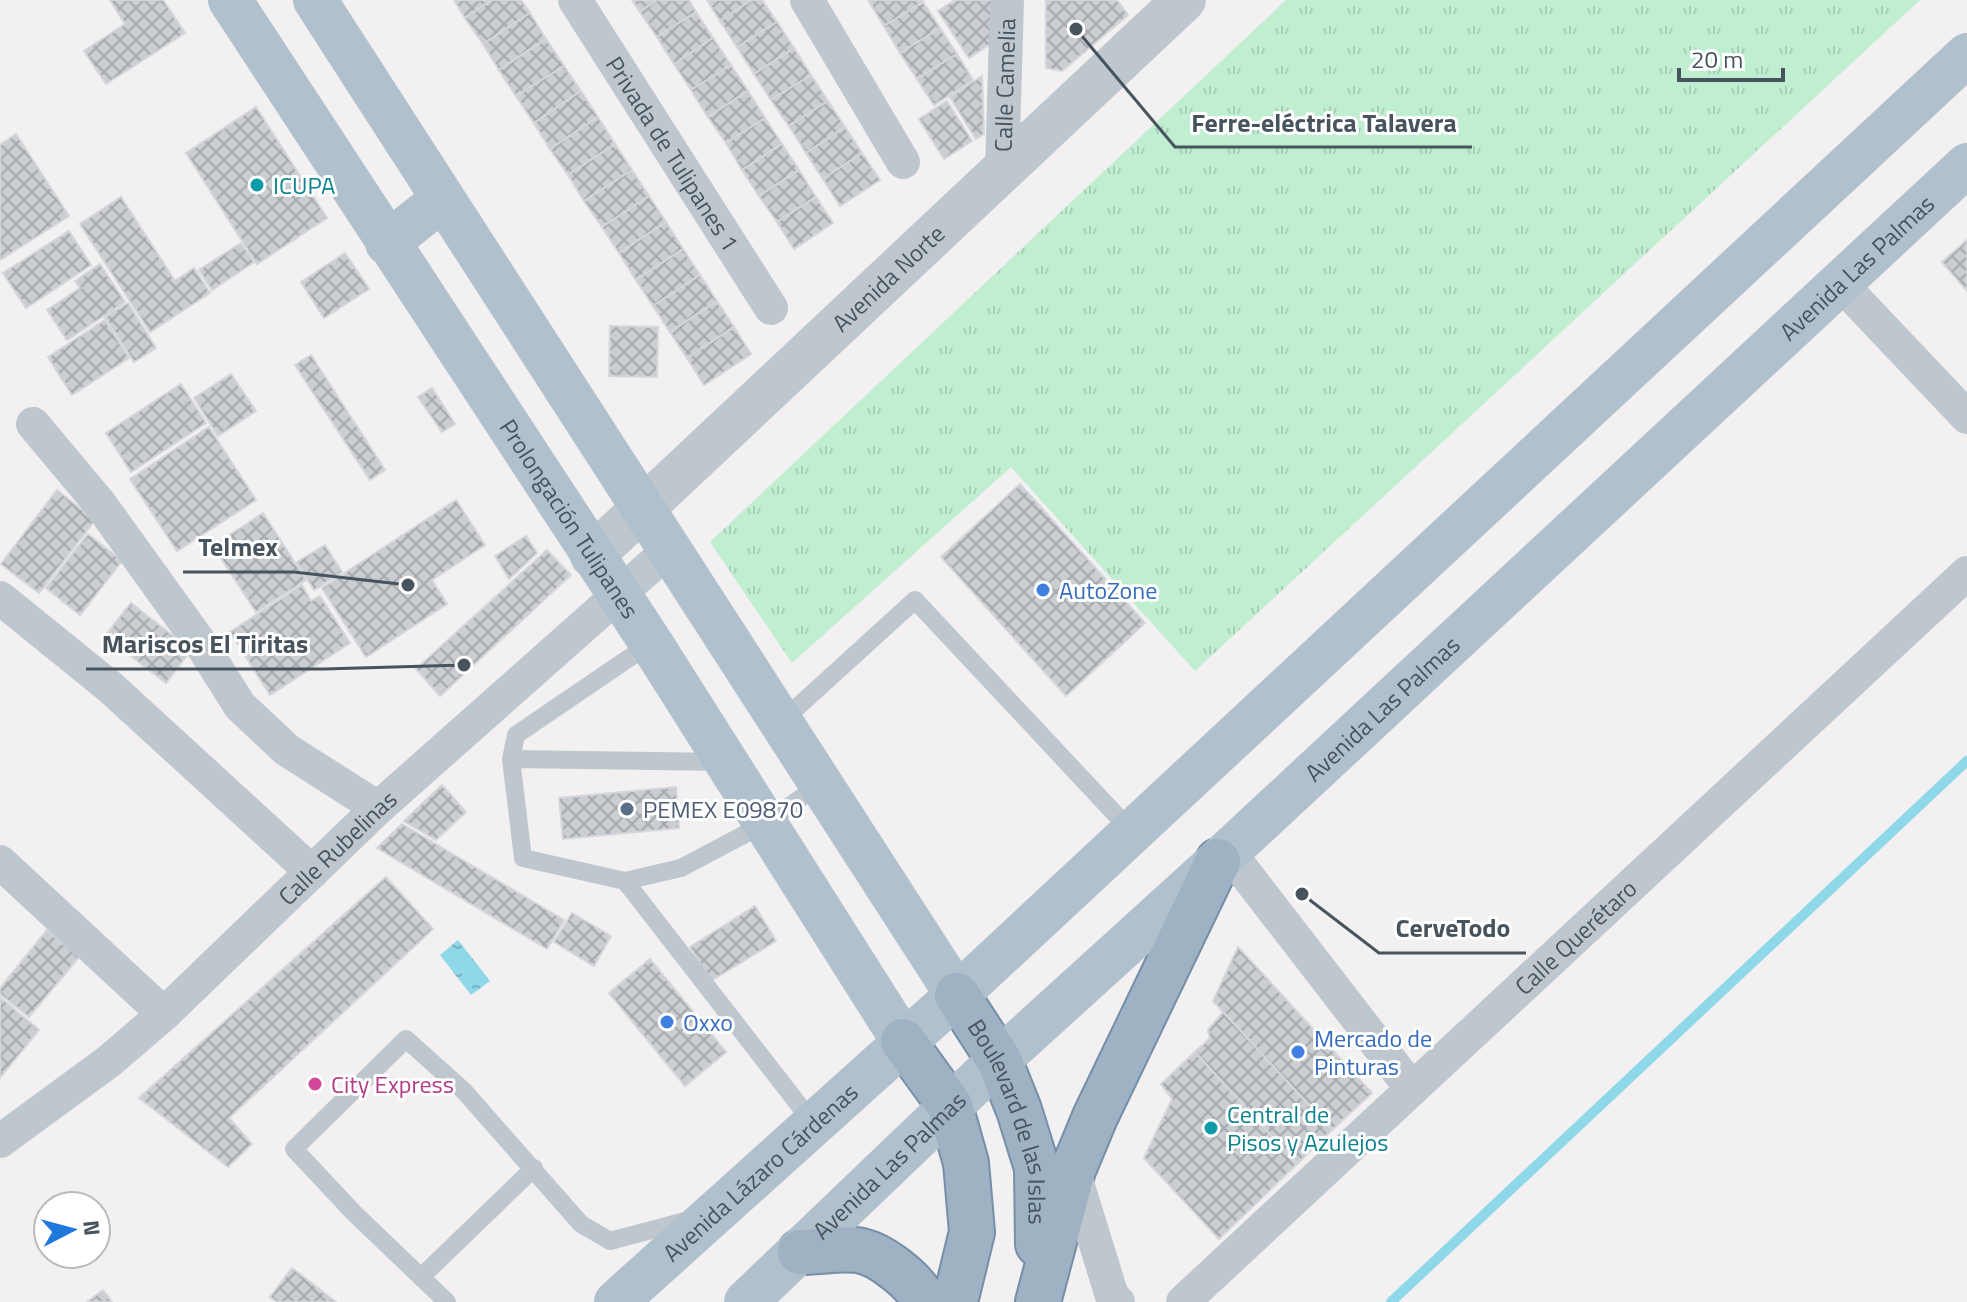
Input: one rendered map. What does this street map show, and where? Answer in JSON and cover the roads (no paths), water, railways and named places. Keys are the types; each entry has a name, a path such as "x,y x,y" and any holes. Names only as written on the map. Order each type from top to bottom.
{"highway":[{"path":"1036,1302 1073,1170 1095,1117 1223,856"},
{"name":"Boulevard de las Islas","path":"957,995 999,1060 1037,1168 1039,1233 1036,1302"},
{"path":"903,1041 950,1106"},
{"name":"Boulevard de las Islas","path":"950,1106 966,1163 972,1232 955,1302"},
{"path":"800,1252 859,1250 894,1267 925,1302"}],"main road":[{"name":"Prolongación Tulipanes","path":"230,0 728,762 903,1041"},
{"path":"315,0 957,995"},
{"path":"903,1041 1133,833 1967,55"},
{"name":"Avenida Las Palmas","path":"800,1252 999,1060 1967,165"},
{"path":"387,243 443,199"},
{"name":"Avenida Lázaro Cárdenas","path":"616,1302 903,1041"},
{"path":"746,1302 800,1252"}],"street":[{"name":"Privada de Tulipanes 1","path":"575,0 771,308"},
{"path":"807,0 903,162"},
{"name":"Calle Camelia","path":"1002,171 1007,0"},
{"name":"Avenida Norte","path":"592,556 1184,0"},
{"path":"1840,283 1967,417"},
{"path":"33,424 100,504 203,647 240,706 287,750 378,808"},
{"name":"Calle Rubelinas","path":"1,1139 108,1062 164,1014 378,808 670,549"},
{"name":"Calle Querétaro","path":"1183,1302 1967,573"},
{"path":"0,598 110,687 312,872"},
{"path":"1223,856 1412,1089"},
{"path":"0,862 164,1014"},
{"path":"1073,1170 1109,1300"}],"lane":[{"path":"781,722 915,600 1133,833"},
{"path":"651,643 516,735 511,759 523,858 625,881 681,868 766,823 819,785"},
{"path":"511,759 728,762"},
{"path":"625,881 813,1123"},
{"path":"447,1302 354,1213 294,1149 406,1039 464,1091 581,1224 610,1241 711,1214"},
{"path":"421,1277 534,1168"}],"water":[{"path":"458,940 490,981 471,995 440,955"}],"waterway":[{"path":"1391,1302 1967,761"}],"place":[{"name":"Ferre-eléctrica Talavera","path":"1076,29"},
{"name":"ICUPA","path":"257,185"},
{"name":"Telmex","path":"408,585"},
{"name":"AutoZone","path":"1043,590"},
{"name":"Mariscos El Tiritas","path":"464,665"},
{"name":"PEMEX E09870","path":"627,809"},
{"name":"CerveTodo","path":"1302,894"},
{"name":"Oxxo","path":"667,1022"},
{"name":"Mercado de Pinturas","path":"1298,1052"},
{"name":"City Express","path":"315,1084"},
{"name":"Central de Pisos y Azulejos","path":"1211,1128"}]}
